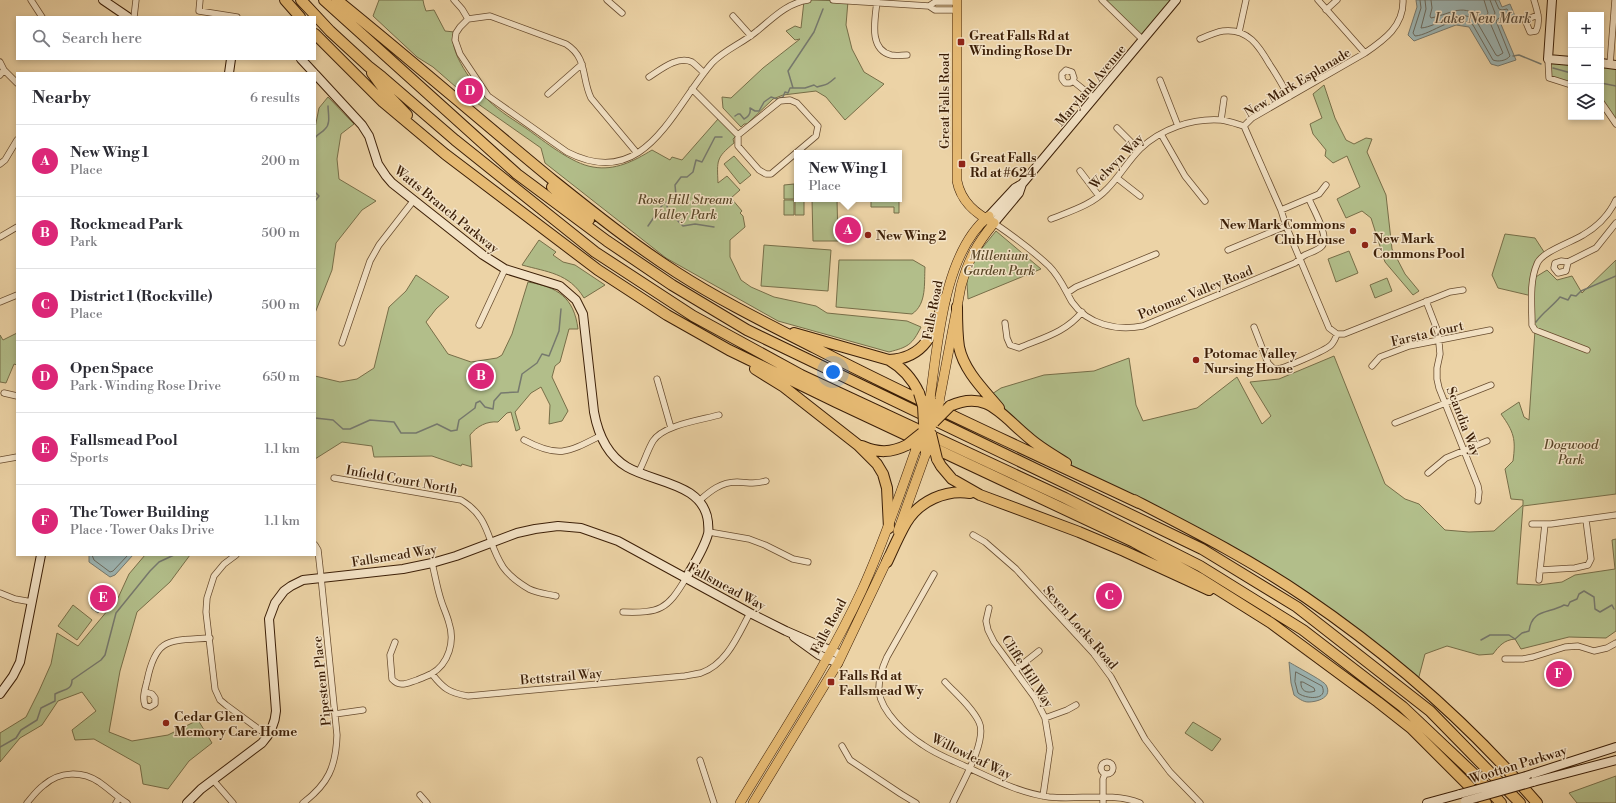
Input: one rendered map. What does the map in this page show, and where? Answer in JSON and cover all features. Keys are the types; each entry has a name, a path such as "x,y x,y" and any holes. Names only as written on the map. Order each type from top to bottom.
{"highway":[{"path":"285,0 299,16"},
{"path":"301,0 330,31 368,66 455,140 595,252 693,316 801,375 1065,498 1200,566 1303,630 1403,707 1476,776 1501,803"},
{"path":"324,0 517,174 672,285 747,330 1209,553 1297,607 1430,711 1520,803"},
{"path":"337,0 400,50"},
{"path":"347,0 400,50 633,258"},
{"path":"316,35 383,102 445,154 598,270 667,315 729,350 1134,542 1222,593 1271,623 1411,728 1486,803"},
{"path":"368,66 388,95 445,154"},
{"path":"492,131 606,222 676,272 727,303 861,372 1139,503"},
{"path":"889,360 910,356 919,350 933,332 945,298"},
{"path":"727,303 796,334 889,360 908,374 919,393 938,459 941,466 952,479 980,495 1079,532 1134,555 1206,590 1222,593"},
{"path":"957,307 959,346 962,357 970,372 1004,415 1028,438 1083,474 1213,542 1305,597 1398,667 1461,723 1537,803"},
{"path":"729,350 784,387 858,445 872,458 883,474 887,488 889,502 889,528"},
{"path":"926,453 929,428 935,400"},
{"path":"858,445 873,451 884,452 911,447 950,406 966,400 976,400 989,405 1004,415"},
{"path":"887,562 907,522 928,501 940,496 958,492 980,495"}],"main road":[{"name":"Great Falls Road","path":"957,4 957,182 961,194 969,206 974,211 990,219"},
{"path":"966,200 971,200 990,219"},
{"path":"971,237 975,220 974,211"},
{"name":"Falls Road","path":"935,400 945,298 955,269 971,237 990,219"},
{"name":"Falls Road","path":"935,400 961,286 973,252 990,219"},
{"name":"Falls Road","path":"740,803 828,654 862,590 889,528 911,447"},
{"name":"Falls Road","path":"753,803 839,659 887,562 926,453"}],"street":[{"path":"31,0 41,16"},
{"path":"103,0 127,16"},
{"path":"134,16 136,0"},
{"path":"200,0 199,11 230,16"},
{"path":"454,0 462,9 468,20"},
{"path":"460,0 462,9"},
{"path":"606,0 622,13"},
{"path":"636,153 591,98 588,92 580,57 574,49 566,44 490,16 468,20 456,32 456,46 460,54 488,96 496,103 567,152 579,158 593,161 611,162 630,157 648,146 659,136 692,89 716,59 751,36 782,10 798,1 808,0"},
{"path":"833,0 877,1 929,6 935,10 957,4"},
{"path":"1102,0 1143,40"},
{"name":"Maryland Avenue","path":"990,219 1019,193 1022,184 1176,0"},
{"path":"1239,32 1246,0"},
{"path":"1318,0 1365,53"},
{"path":"1326,10 1337,0"},
{"name":"New Mark Esplanade","path":"1337,334 1329,328 1326,322 1286,226 1281,210 1244,126 1252,118 1365,53 1389,35 1397,24 1401,12 1402,0"},
{"path":"1534,0 1538,15"},
{"path":"1552,0 1548,59 1549,78 1568,84"},
{"path":"1613,64 1615,0"},
{"path":"877,1 874,25 876,40 879,45 890,55 907,55"},
{"path":"929,6 936,2 957,4"},
{"path":"733,16 751,36"},
{"path":"1200,39 1222,31 1239,32 1250,37 1259,46 1289,97"},
{"path":"1548,59 1568,61"},
{"path":"229,72 231,60"},
{"name":"Watts Branch Parkway","path":"302,60 311,72"},
{"path":"649,77 662,68 676,62 684,61 692,62 704,73"},
{"path":"0,62 2,72 16,83"},
{"path":"548,94 582,64"},
{"name":"Watts Branch Parkway","path":"316,77 362,125 369,136 378,164 386,176 414,200 483,255 505,269 560,286 576,300 583,314 594,412 600,436 616,458 627,467 638,473 685,489 699,501 707,516 709,532"},
{"path":"1160,80 1178,126"},
{"path":"1072,81 1094,98"},
{"path":"692,89 738,136 738,146 759,170 766,174 771,174 794,155"},
{"path":"1221,120 1224,99"},
{"path":"738,136 780,101 790,100 797,103 818,126 816,136 799,150"},
{"path":"1604,106 1616,124"},
{"name":"Welwyn Way","path":"1051,219 1087,204 1107,190 1139,150 1153,138 1161,134 1178,126 1197,121 1221,120 1244,126"},
{"path":"1117,128 1139,150"},
{"path":"1161,134 1185,176 1205,201"},
{"path":"0,164 5,160 16,142"},
{"path":"1080,171 1099,196"},
{"path":"1117,178 1140,196"},
{"path":"1281,210 1319,194 1326,185"},
{"name":"Potomac Valley Road","path":"990,219 1049,266 1059,277 1074,304 1090,319 1109,327 1124,329 1143,326 1254,281 1295,263 1305,255 1316,251 1323,245 1325,239 1324,231 1309,199"},
{"path":"342,343 370,261 379,246 414,200"},
{"path":"1587,350 1535,330 1532,325 1533,278 1537,262 1546,255 1582,236 1600,223 1608,214 1616,200"},
{"path":"1568,262 1599,245 1616,223"},
{"path":"1228,250 1286,226"},
{"path":"0,237 16,228"},
{"path":"1067,292 1156,254"},
{"path":"479,325 505,269"},
{"path":"1254,327 1268,363 1275,369 1324,350 1332,345 1337,334 1344,334 1450,292 1463,290"},
{"path":"0,302 16,295"},
{"name":"Scandia Way","path":"1426,301 1436,324 1439,340 1440,354 1437,368 1439,388 1478,486 1478,501"},
{"path":"1005,324 1006,338 1010,345 1019,348 1062,330 1074,322 1082,312"},
{"name":"Farsta Court","path":"1372,366 1380,356 1409,346 1490,330"},
{"path":"657,379 671,428"},
{"path":"1395,423 1491,385"},
{"path":"4,393 16,396"},
{"path":"638,473 653,441 662,433 671,428 719,415"},
{"path":"524,440 542,450 562,452 579,447 600,436"},
{"path":"1428,473 1446,458 1487,441"},
{"path":"0,460 16,457"},
{"name":"Infield Court North","path":"334,478 461,500 471,506 479,514 502,565 514,580 530,590 556,596"},
{"path":"699,501 710,490 720,485 736,482 755,484 766,481"},
{"path":"1532,524 1586,520 1616,515"},
{"path":"1540,570 1575,568 1588,565 1591,559 1586,520"},
{"path":"1539,580 1545,524"},
{"name":"Fallsmead Way","path":"187,803 201,789 262,743 268,736 275,723 276,711 269,628 271,610 284,591 290,586 303,580 321,577 402,569 432,564 516,533 535,528 558,526 581,528 618,541 750,613 839,659"},
{"path":"623,612 647,613 662,608 676,597 706,541 709,532 749,539 793,559 808,562"},
{"name":"Seven Locks Road","path":"973,535 985,542 1016,569 1094,654 1110,677 1145,739 1170,772 1200,803"},
{"name":"Pipestem Place","path":"303,803 315,794 324,784 333,768 337,752 338,736 318,550 316,547"},
{"path":"1,690 13,676 20,662 40,556"},
{"path":"235,556 224,564 214,576 210,587 206,612 215,689 216,694 226,705 268,736"},
{"path":"395,642 390,655 392,679 396,683 404,684 432,674 440,667 446,658 450,648 452,634 450,623 440,599 432,564"},
{"name":"Willowleaf Way","path":"934,574 881,670 879,693 888,712 914,738 929,749 1017,790 1043,796 1103,801 1126,799 1140,803"},
{"path":"0,593 15,599 32,602"},
{"name":"Cliffe Hill Way","path":"989,608 986,621 988,630 994,642 1035,698 1045,718 1050,748 1043,796"},
{"name":"Bettstrail Way","path":"432,674 445,689 457,694 468,696 685,676 701,673 714,666 728,652 750,613"},
{"path":"145,692 152,662 158,650 166,643 210,638"},
{"path":"1505,659 1523,659 1533,657 1565,646 1578,646 1594,651 1608,648 1616,643"},
{"path":"1015,670 1039,651"},
{"path":"945,682 974,713 982,728 980,745 953,803"},
{"path":"1045,718 1076,705"},
{"path":"335,714 363,710"},
{"path":"842,746 850,760 916,803"},
{"name":"Wootton Parkway","path":"1461,799 1616,747"},
{"path":"700,760 714,803"},
{"name":"Wootton Parkway","path":"1427,803 1461,799 1616,760"},
{"path":"26,803 44,784 59,776 71,773 93,779 127,803"},
{"path":"1103,801 1103,779 1105,774"},
{"path":"213,780 233,803"},
{"path":"420,795 427,803"},
{"path":"116,803 119,798"}],"green space":[{"name":"Rose Hill Stream Valley Park","path":"379,0 423,0 426,11 434,10 445,31 454,32 453,40 458,58 476,87 488,100 502,112 558,151 585,165 609,168 624,164 652,150 670,160 672,157 682,160 718,119 736,136 733,139 734,143 724,152 719,160 718,183 727,176 740,190 731,198 742,211 740,213 743,216 745,227 730,240 730,257 741,280 751,287 774,297 816,306 827,313 907,321 921,327 915,338 905,347 889,352 778,321 666,258 545,163 541,148 464,94 433,67 417,57 373,16"},
{"path":"1102,0 1176,0 1143,40"},
{"path":"804,1 848,1 846,25 852,49 864,72 884,84 845,120 826,97 816,91 783,95 773,99 747,124 744,124 741,127 723,108 722,97 731,98 763,68 800,39 795,40 786,31 795,26 801,28"},
{"path":"1548,59 1568,61 1568,84 1549,78"},
{"path":"1604,63 1616,65 1616,124 1604,106"},
{"path":"1324,85 1335,118 1346,140 1354,144 1366,138 1372,139 1367,152 1386,195 1392,249 1405,274 1419,291 1413,295 1385,262 1371,218 1362,211 1346,218 1337,199 1360,187 1347,156 1333,163 1325,156 1326,150 1313,134 1310,124 1322,118 1313,94"},
{"path":"328,97 354,124 341,134 337,159 339,179 376,201 362,210 336,243 332,270 316,310 316,123 319,108"},
{"path":"734,156 751,175 740,184 724,164"},
{"path":"794,184 794,199 784,199 784,185"},
{"path":"784,200 794,200 794,215 784,215"},
{"path":"795,202 804,202 804,215 795,215"},
{"path":"812,202 837,202 838,241 813,241"},
{"path":"871,202 899,202 899,213 894,213 894,207 871,207"},
{"name":"Millenium Garden Park","path":"996,231 1041,269 968,299 966,268"},
{"name":"Dogwood Park","path":"1505,234 1535,238 1546,255 1537,262 1534,278 1547,270 1557,280 1572,276 1582,293 1616,260 1616,494 1523,506 1517,584 1539,585 1562,582 1575,575 1615,569 1612,540 1616,539 1616,631 1606,638 1569,637 1521,649 1515,639 1502,644 1493,654 1479,655 1447,646 1425,654 1417,684 1305,597 1083,474 1028,438 989,396 1001,388 1044,375 1094,371 1129,358 1136,405 1143,421 1197,408 1237,377 1262,424 1271,416 1250,382 1279,379 1334,356 1385,484 1405,499 1419,504 1445,530 1469,532 1494,531 1523,505 1523,500 1511,499 1505,469 1513,461 1514,441 1509,426 1501,414 1519,402 1524,417 1529,420 1535,330 1532,296 1498,288 1492,275"},
{"path":"539,240 556,252 553,255 563,262 575,265 605,285 584,298 572,283 564,278 549,272 522,265"},
{"path":"764,245 831,250 828,291 761,286"},
{"path":"1349,251 1358,273 1336,282 1328,259"},
{"path":"839,260 913,260 925,267 924,293 920,305 912,314 836,307"},
{"path":"416,275 449,297 436,309 426,322 448,354 471,362 497,358 502,355 512,334 528,282 547,287 562,295 573,309 578,329 569,329 560,362 555,366 552,377 568,411 562,421 549,424 550,405 541,387 531,393 515,412 520,429 516,431 511,412 507,413 498,422 486,423 470,435 472,467 462,464 461,466 432,456 374,457 372,446 342,442 316,458 316,376 340,382 357,379 374,368 389,307 406,291"},
{"path":"1387,278 1392,291 1375,298 1370,285"},
{"path":"16,334 16,365 14,364 6,383 0,382 0,335 3,340"},
{"path":"144,556 189,556 170,582 137,612 120,671 109,732 132,741 168,735 198,720 212,743 189,761 168,789 143,784 140,765 94,739 75,740 72,730 96,711 82,692 58,701 42,725 20,738 0,762 0,733 26,717 51,664 57,633 78,646 118,598 129,574"},
{"path":"73,605 92,620 77,640 58,626"},
{"path":"1193,722 1221,739 1212,751 1185,733"},
{"path":"1616,776 1616,803 1577,803 1569,793"}],"water":[{"name":"Lake New Mark","path":"1416,0 1499,0 1502,7 1510,4 1515,16 1500,22 1516,60 1498,66 1491,64 1469,27 1456,25 1414,41 1408,35 1417,7"},
{"path":"89,556 132,556 115,575 110,577 89,562"},
{"path":"99,584 104,587 106,592 99,592 109,599 98,613 91,608 98,598 95,595 99,590"},
{"path":"1289,662 1324,683 1328,689 1326,696 1320,700 1308,702 1302,701 1294,695"}],"waterway":[{"path":"793,88 788,71 814,32 823,9"},
{"path":"1513,56 1519,55 1541,64"},
{"path":"1553,68 1568,72"},
{"path":"735,116 740,114 744,119 749,115 750,108 755,111 759,111 764,102 771,97 777,99 783,97 785,92 788,93 790,88 805,88 814,85 817,87 828,84 835,78"},
{"path":"1604,84 1616,86"},
{"path":"316,136 327,127 329,118 328,106"},
{"path":"648,226 663,204 674,199 676,196 675,185 681,177 687,177 693,172 696,160 702,162 715,137 722,137"},
{"path":"316,193 319,196 316,200"},
{"path":"666,204 670,213 683,226 695,224 714,227"},
{"path":"1536,322 1560,297 1568,300 1571,295 1576,296 1581,291 1616,276"},
{"path":"316,418 333,420 343,429 350,429 370,420 394,422 401,433 416,433 437,424 451,431 457,430 459,420 475,408 476,403 480,401 485,407 493,409 494,401 501,393 518,392 522,374 537,363 542,354 549,356 559,331 561,309"},
{"path":"0,747 16,738 21,730 37,720 41,708 55,701 55,694 69,688 72,684 72,680 101,660 105,655 116,613 150,571 159,562 172,556"},
{"path":"1481,640 1490,635 1509,635 1515,639 1522,633 1529,631 1533,619 1537,615 1564,605 1568,606 1570,602 1577,599 1579,594 1584,591 1594,597 1595,609 1600,612 1612,605 1614,609"}],"place":[{"name":"Great Falls Rd at Winding Rose Dr","path":"961,42"},
{"name":"Open Space","path":"470,91"},
{"name":"Great Falls Rd at #624","path":"962,164"},
{"name":"New Wing 1","path":"848,230"},
{"name":"New Mark Commons Club House","path":"1353,231"},
{"name":"New Wing 2","path":"868,235"},
{"name":"New Mark Commons Pool","path":"1365,245"},
{"name":"Potomac Valley Nursing Home","path":"1196,360"},
{"name":"Rockmead Park","path":"481,376"},
{"name":"District 1 (Rockville)","path":"1109,596"},
{"name":"Fallsmead Pool","path":"103,598"},
{"name":"The Tower Building","path":"1559,674"},
{"name":"Falls Rd at Fallsmead Wy","path":"831,682"},
{"name":"Cedar Glen Memory Care Home","path":"166,723"}]}
